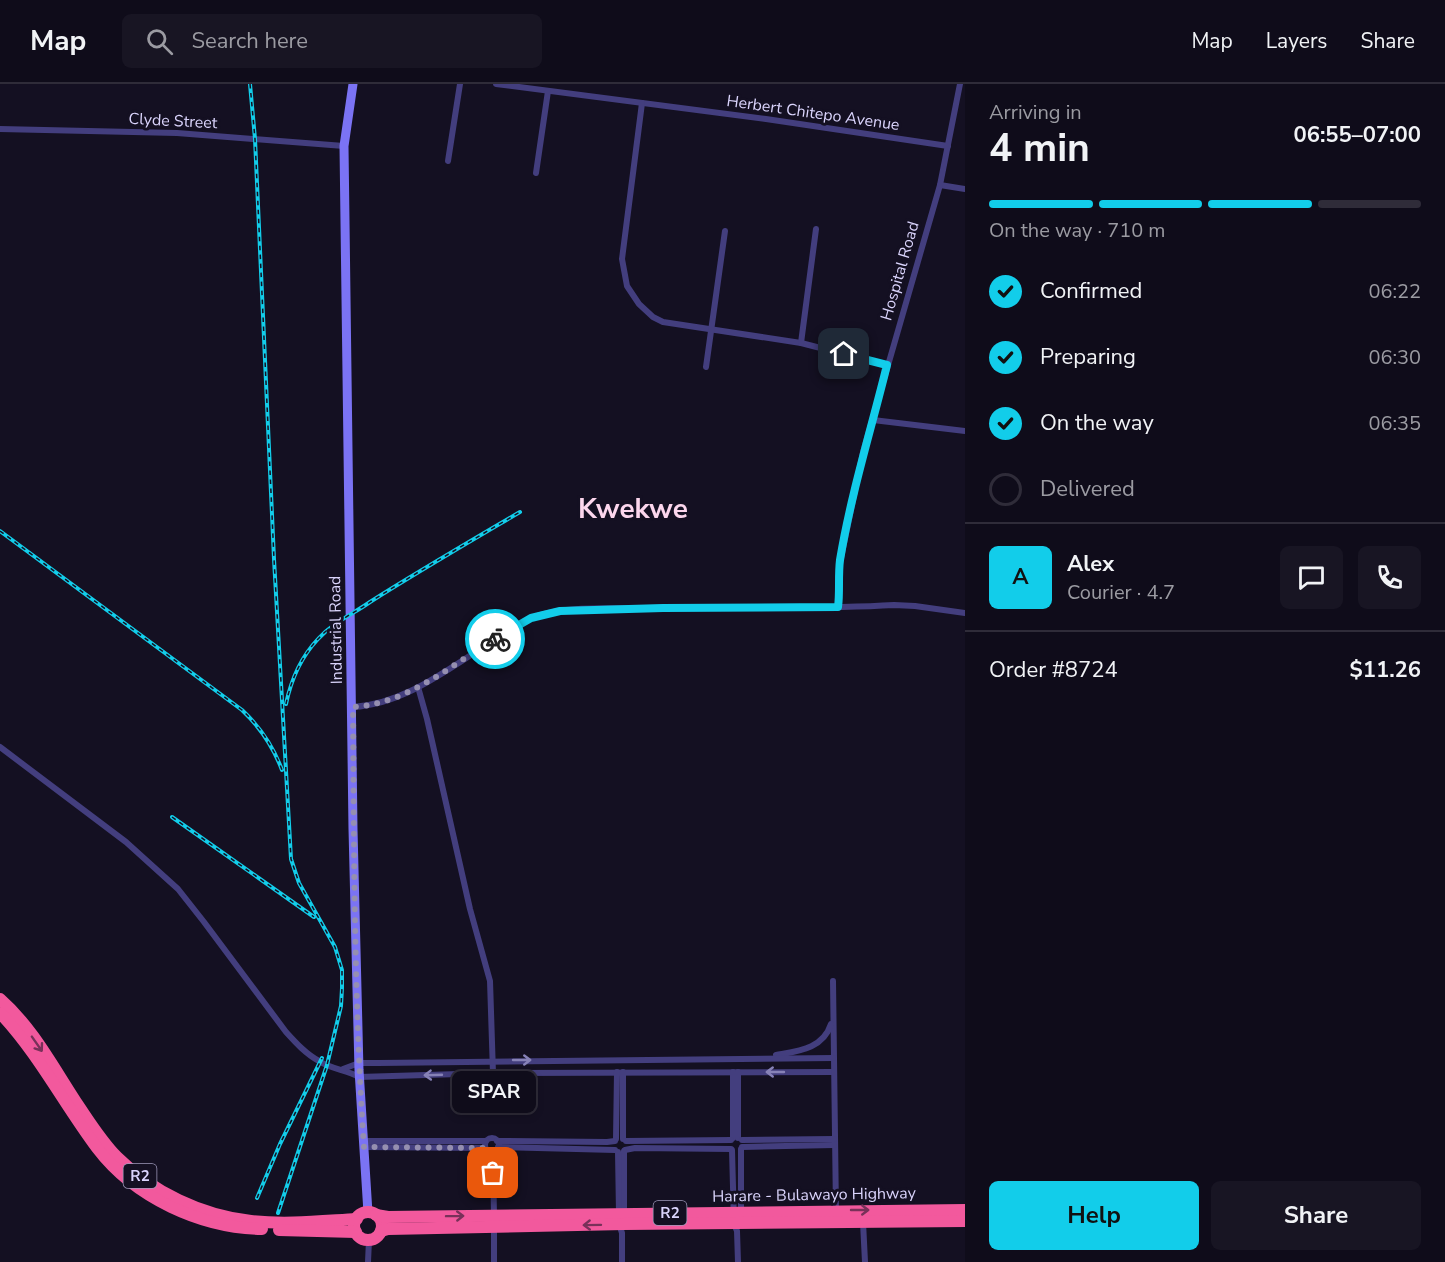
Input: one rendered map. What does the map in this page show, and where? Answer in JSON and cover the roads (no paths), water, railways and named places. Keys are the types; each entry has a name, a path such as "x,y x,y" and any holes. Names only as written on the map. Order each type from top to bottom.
{"highway":[{"name":"Harare - Bulawayo Highway","path":"0,999 32,1037 98,1134 117,1156 161,1191 212,1213 233,1218 356,1232"},
{"name":"Harare - Bulawayo Highway","path":"0,1013 98,1150 115,1167 139,1187 164,1202 199,1219 223,1225 248,1229 319,1226 367,1216 423,1222 622,1222 836,1216 941,1216 965,1221"},
{"name":"Harare - Bulawayo Highway","path":"836,1216 863,1222 941,1216 965,1210"},
{"path":"367,1216 381,1222 381,1231 375,1238 369,1240 362,1239 354,1228 367,1216"},
{"name":"Harare - Bulawayo Highway","path":"381,1231 423,1222"}],"street":[{"name":"Industrial Road","path":"353,84 344,146 353,829 359,1077 367,1216"},
{"path":"448,161 460,84"},
{"name":"Herbert Chitepo Avenue","path":"496,84 948,146"},
{"name":"Hospital Road","path":"838,607 840,563 863,452 940,185 960,84"},
{"path":"536,173 548,91"},
{"path":"642,104 622,259 627,286 639,304 652,317 663,322 801,343 887,365"},
{"name":"Clyde Street","path":"0,129 177,133 344,146"},
{"path":"940,185 965,189"},
{"path":"801,343 816,229"},
{"path":"706,367 725,231"},
{"path":"873,420 965,431"},
{"path":"353,707 385,702 418,687 531,618 547,613 652,608 915,606 965,613"},
{"path":"418,687 470,909 490,981 493,1072"},
{"path":"0,747 126,842 157,869 193,907 286,1032 319,1062 343,1069 359,1077 493,1072 834,1071"},
{"path":"833,981 836,1216"},
{"path":"761,1059 797,1051 820,1042 830,1029 833,1018"},
{"path":"343,1069 359,1063 833,1058"},
{"path":"569,1060 569,1072"},
{"path":"620,1072 622,1262"},
{"path":"735,1072 738,1142 738,1262"},
{"path":"486,1144 492,1138 496,1147 494,1262"},
{"path":"496,1147 620,1140 834,1142"},
{"path":"620,1140 627,1145 620,1151"},
{"path":"364,1144 486,1144 496,1147 620,1151 646,1148 737,1151 738,1142"},
{"path":"737,1220 732,1150 729,1144 738,1142"},
{"path":"863,1222 865,1262"},
{"path":"369,1240 369,1262"}],"railway":[{"path":"250,84 255,139 274,559 291,859 299,883 335,947 342,970 341,1006 327,1065 278,1213"},
{"path":"286,704 302,661 312,646 330,628 520,512"},
{"path":"0,531 242,710 265,737 282,770"},
{"path":"172,817 314,917"},
{"path":"257,1198 280,1144 322,1058"}],"place":[{"name":"SPAR","path":"493,1173"}],"district":[{"name":"Kwekwe","path":"633,509"}]}
